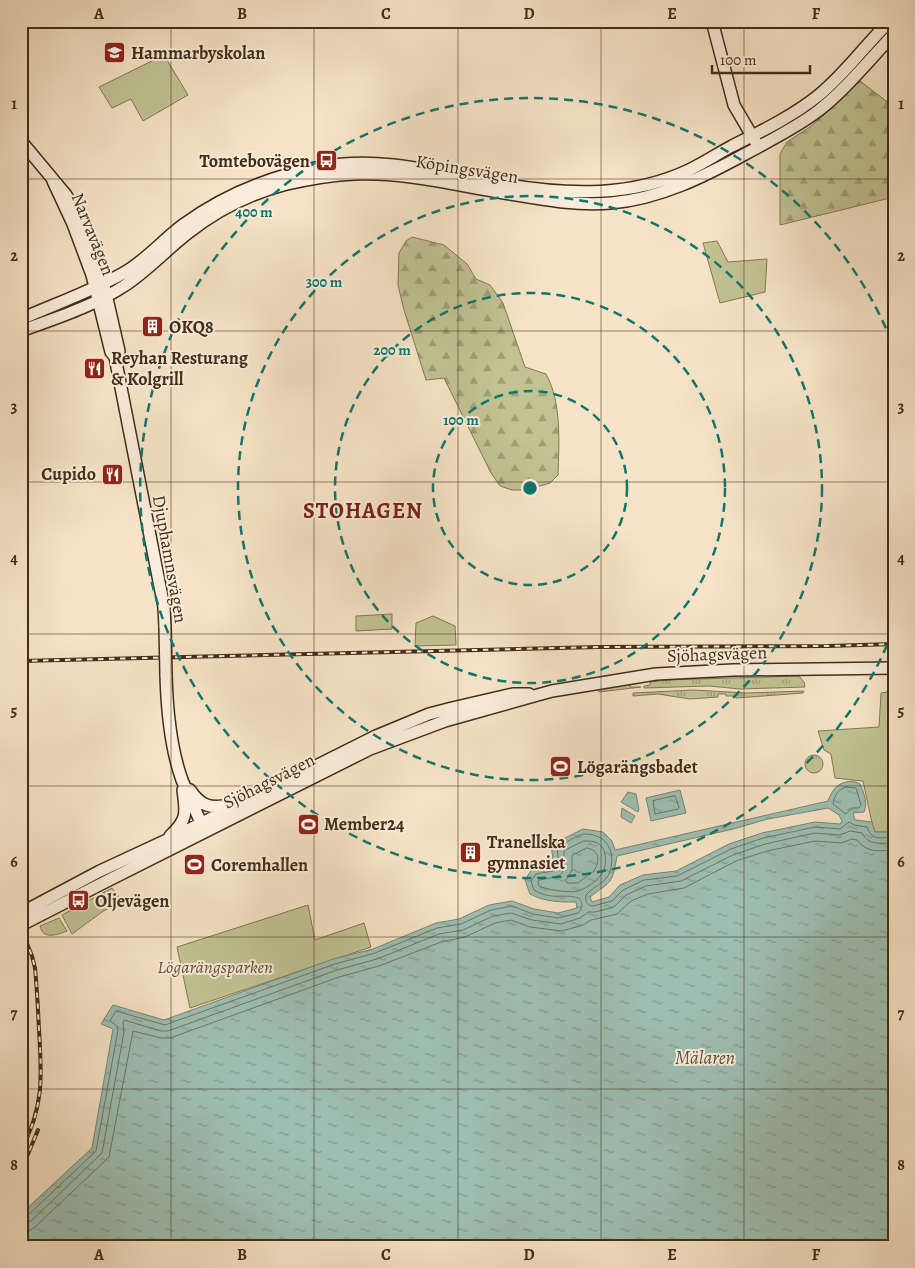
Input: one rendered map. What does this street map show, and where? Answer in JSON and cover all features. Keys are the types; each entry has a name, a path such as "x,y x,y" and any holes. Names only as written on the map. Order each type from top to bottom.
{"main road":[{"path":"712,21 734,105 751,137 760,147"},
{"name":"Köpingsvägen","path":"21,331 84,307 101,292 140,266 144,259 182,225 223,200 277,177 323,166 357,162 414,168 540,190 588,192 644,186 676,175 690,170 793,114 819,95 850,66 890,21"},
{"name":"Köpingsvägen","path":"21,320 79,295 101,292 125,285 189,232 218,212 249,196 286,185 336,175 394,175 580,204 614,203 652,196 698,178 760,147 818,110 839,92 894,34"},
{"name":"Narvavägen","path":"21,141 66,195 81,221 100,268 101,292"},
{"name":"Narvavägen","path":"53,181 101,292"},
{"path":"79,295 88,282 88,263"},
{"path":"49,321 58,312 101,292"},
{"name":"Djuphamnsvägen","path":"101,292 104,323 111,352 115,356 164,607 167,711 175,754 182,778 203,828"},
{"name":"Djuphamnsvägen","path":"101,292 119,351 115,356"},
{"path":"84,307 104,323"},
{"name":"Sjöhagsvägen","path":"21,913 103,876 144,862 151,854 199,829 387,742 445,721 543,693 593,683 656,674 732,670 894,668"},
{"name":"Sjöhagsvägen","path":"21,925 164,840 203,828 246,800 360,742 429,714 472,702 513,694 543,693"},
{"path":"321,762 343,757 378,742 387,742 392,735 407,723"},
{"path":"182,778 194,796 205,805 218,808 246,800"},
{"path":"164,840 182,823 185,812 182,778"}],"green space":[{"path":"164,55 188,95 143,121 131,99 112,108 99,87"},
{"path":"860,81 894,107 894,197 780,225 780,154 787,142 810,127"},
{"path":"412,237 444,245 467,264 476,279 490,285 503,303 525,367 546,374 555,398 559,437 558,475 550,483 526,490 512,490 500,486 491,473 444,378 426,380 398,285 399,253 406,241"},
{"path":"717,241 728,262 767,259 765,292 720,303 703,243"},
{"path":"392,614 392,629 356,631 356,616"},
{"path":"433,616 455,626 456,645 415,646 416,623"},
{"path":"799,676 804,682 805,687 740,689 709,686 644,688 644,686 650,685 650,682 667,680"},
{"path":"630,684 630,687 641,687 599,692 597,688"},
{"path":"693,690 747,693 804,691 803,693 736,698 735,696 726,696 726,694 718,694 718,697 690,699 658,694 633,696 633,693"},
{"path":"894,691 894,832 874,832 863,781 835,778 831,754 824,750 818,731 879,727 881,693"},
{"path":"814,755 820,758 823,764 820,770 814,773 808,770 805,764 808,758"},
{"path":"112,888 122,901 102,912 72,934 62,915"},
{"name":"Lögarängsparken","path":"308,905 315,940 364,923 371,947 190,1008 177,947"},
{"path":"59,918 67,931 50,935 44,933 40,926"}],"water":[{"name":"Mälaren","path":"853,781 860,784 866,805 864,812 853,813 855,820 872,822 875,832 894,832 894,1247 21,1247 21,1214 92,1148 113,1029 101,1024 113,1005 164,1020 333,959 373,949 436,923 459,919 489,905 512,901 534,909 558,913 577,908 576,902 558,902 530,894 525,880 532,869 554,866 551,845 583,829 603,832 612,841 615,850 828,801 837,786","holes":["828,808 839,815 842,821 840,824 815,822 762,833 729,844 676,871 643,875 620,885 609,897 592,902 590,897 610,881 617,856 768,819"]},
{"path":"680,790 686,813 651,821 646,798"},
{"path":"628,792 636,794 638,812 621,802"},
{"path":"622,808 635,816 631,823 621,817"}],"railway":[{"path":"21,661 598,647 894,644"},
{"path":"21,929 35,968 41,1063 38,1106 29,1134 21,1150"},
{"path":"21,1171 38,1130"}],"place":[{"name":"Hammarbyskolan","path":"115,53"},
{"name":"Tomtebovägen","path":"326,161"},
{"name":"OKQ8","path":"153,327"},
{"name":"Reyhan Resturang & Kolgrill","path":"95,368"},
{"name":"Cupido","path":"112,474"},
{"name":"Lögarängsbadet","path":"561,767"},
{"name":"Member24","path":"308,824"},
{"name":"Tranellska gymnasiet","path":"471,852"},
{"name":"Coremhallen","path":"195,865"},
{"name":"Oljevägen","path":"79,901"}],"district":[{"name":"STOHAGEN","path":"363,511"}]}
